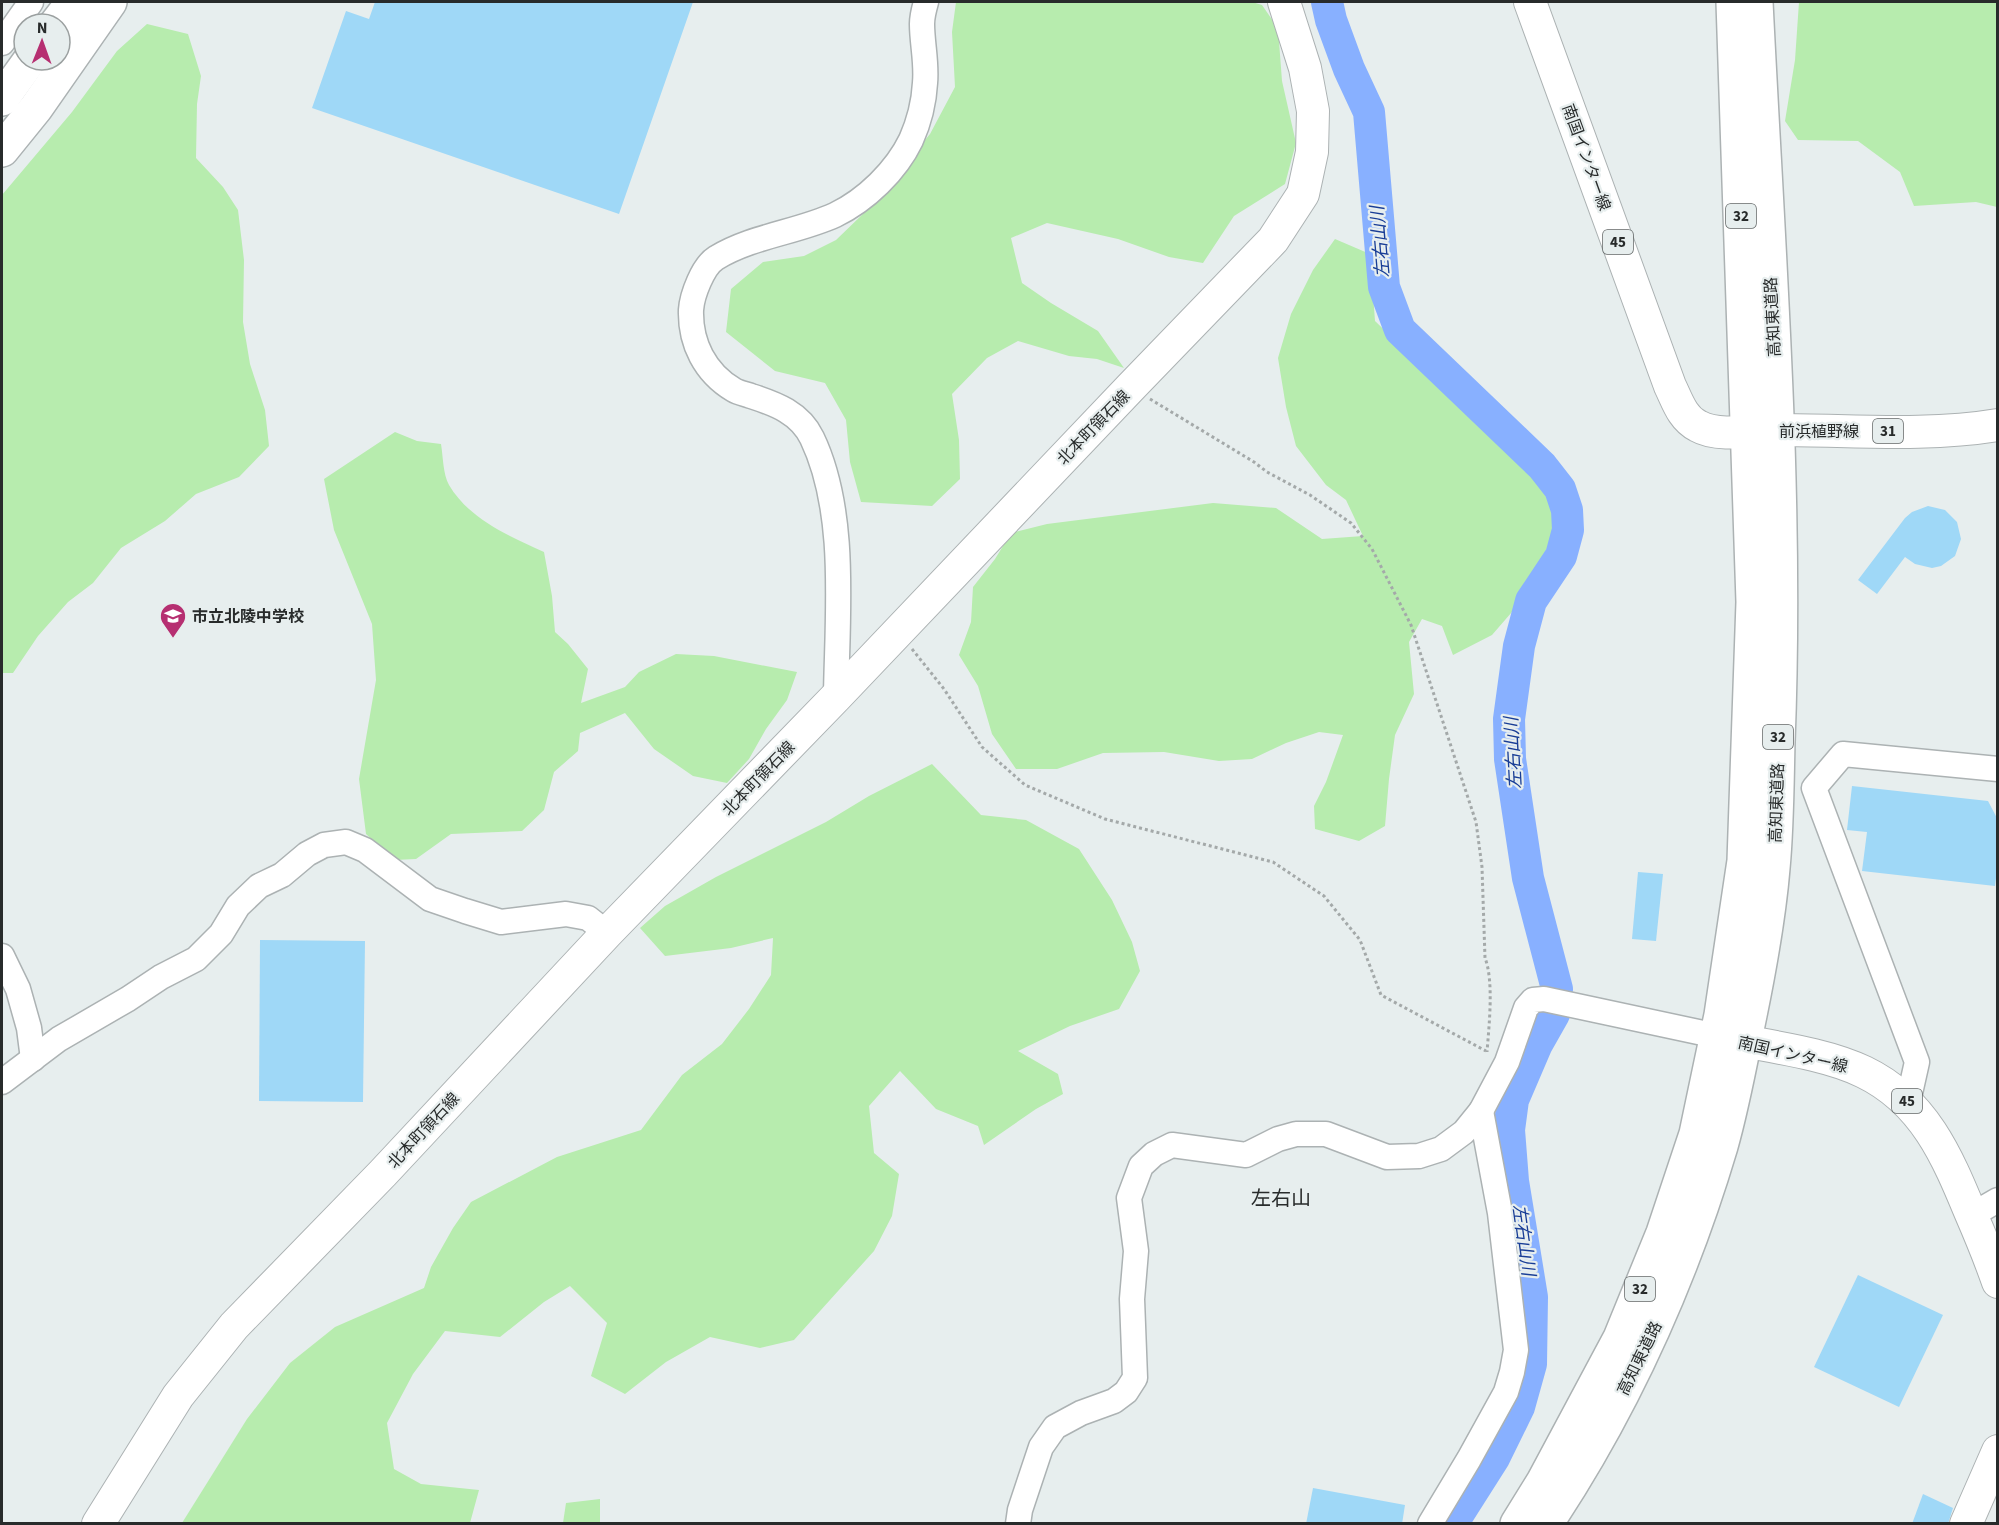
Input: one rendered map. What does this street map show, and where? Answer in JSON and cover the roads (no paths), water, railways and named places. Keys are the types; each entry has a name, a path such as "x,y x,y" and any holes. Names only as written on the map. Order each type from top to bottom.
{"highway":[{"name":"高知東道路","path":"1733,2 1763,431"},
{"name":"高知東道路","path":"1546,1524 1566,1494 1643,1355 1688,1248 1722,1142 1744,861 1753,602 1763,431 1756,2"},
{"path":"2,150 36,108 110,4"},
{"path":"2,99 21,72"},
{"name":"高知東道路","path":"1517,1524 1543,1482 1620,1338 1659,1243 1731,1039"}],"main road":[{"name":"北本町領石線","path":"98,1524 178,1396 234,1326 383,1173 607,933 836,698 1273,240 1304,194 1312,152 1313,111 1305,68 1284,2"},
{"name":"南国インター線","path":"1530,2 1670,386 1683,414 1698,426 1721,432 1763,431"},
{"name":"前浜植野線","path":"1763,431 1931,431 1998,425"},
{"name":"南国インター線","path":"1731,1039 1810,1055 1864,1071 1908,1102 1985,1208 1986,1247 1998,1282"},
{"path":"1966,1524 1998,1451"}],"street":[{"path":"2,43 31,2"},
{"path":"836,698 837,539 832,503 822,460 811,435 797,417 778,405 735,390 716,376 700,356 694,337 691,309 699,280 714,259 757,240 834,215 862,199 890,171 911,140 922,110 926,81 922,22 926,2"},
{"path":"1908,1102 1917,1062 1814,788 1843,754 1998,770"},
{"path":"2,1082 59,1039 128,999 160,977 196,959 221,934 238,906 259,885 282,875 307,854 324,845 346,842 365,849 430,899 465,911 501,922 567,914 588,918 607,933"},
{"path":"2,956 18,989 29,1028 33,1059"},
{"path":"1018,1524 1020,1510 1041,1447 1054,1427 1114,1401 1126,1392 1135,1378 1132,1299 1136,1251 1130,1198 1141,1166 1154,1154 1172,1145 1246,1155 1278,1139 1296,1134 1326,1134 1387,1157 1419,1156 1441,1149 1464,1132 1481,1111 1507,1062 1526,1008 1533,1000 1555,1001 1731,1039"},
{"path":"1430,1524 1506,1392 1516,1350 1500,1213 1481,1111"}],"waterway":[{"name":"左右山川","path":"1327,2 1331,20 1349,69 1369,112 1384,287 1400,330 1542,466 1560,489 1567,510 1568,530 1561,556 1531,601 1519,646 1509,719 1510,759 1528,878 1557,989 1554,1014 1537,1044 1513,1100 1509,1130 1513,1181 1532,1297 1531,1364 1519,1407 1494,1458 1452,1524"}],"place":[{"name":"市立北陵中学校","path":"173,639"}],"district":[{"name":"左右山","path":"1281,1198"}]}
